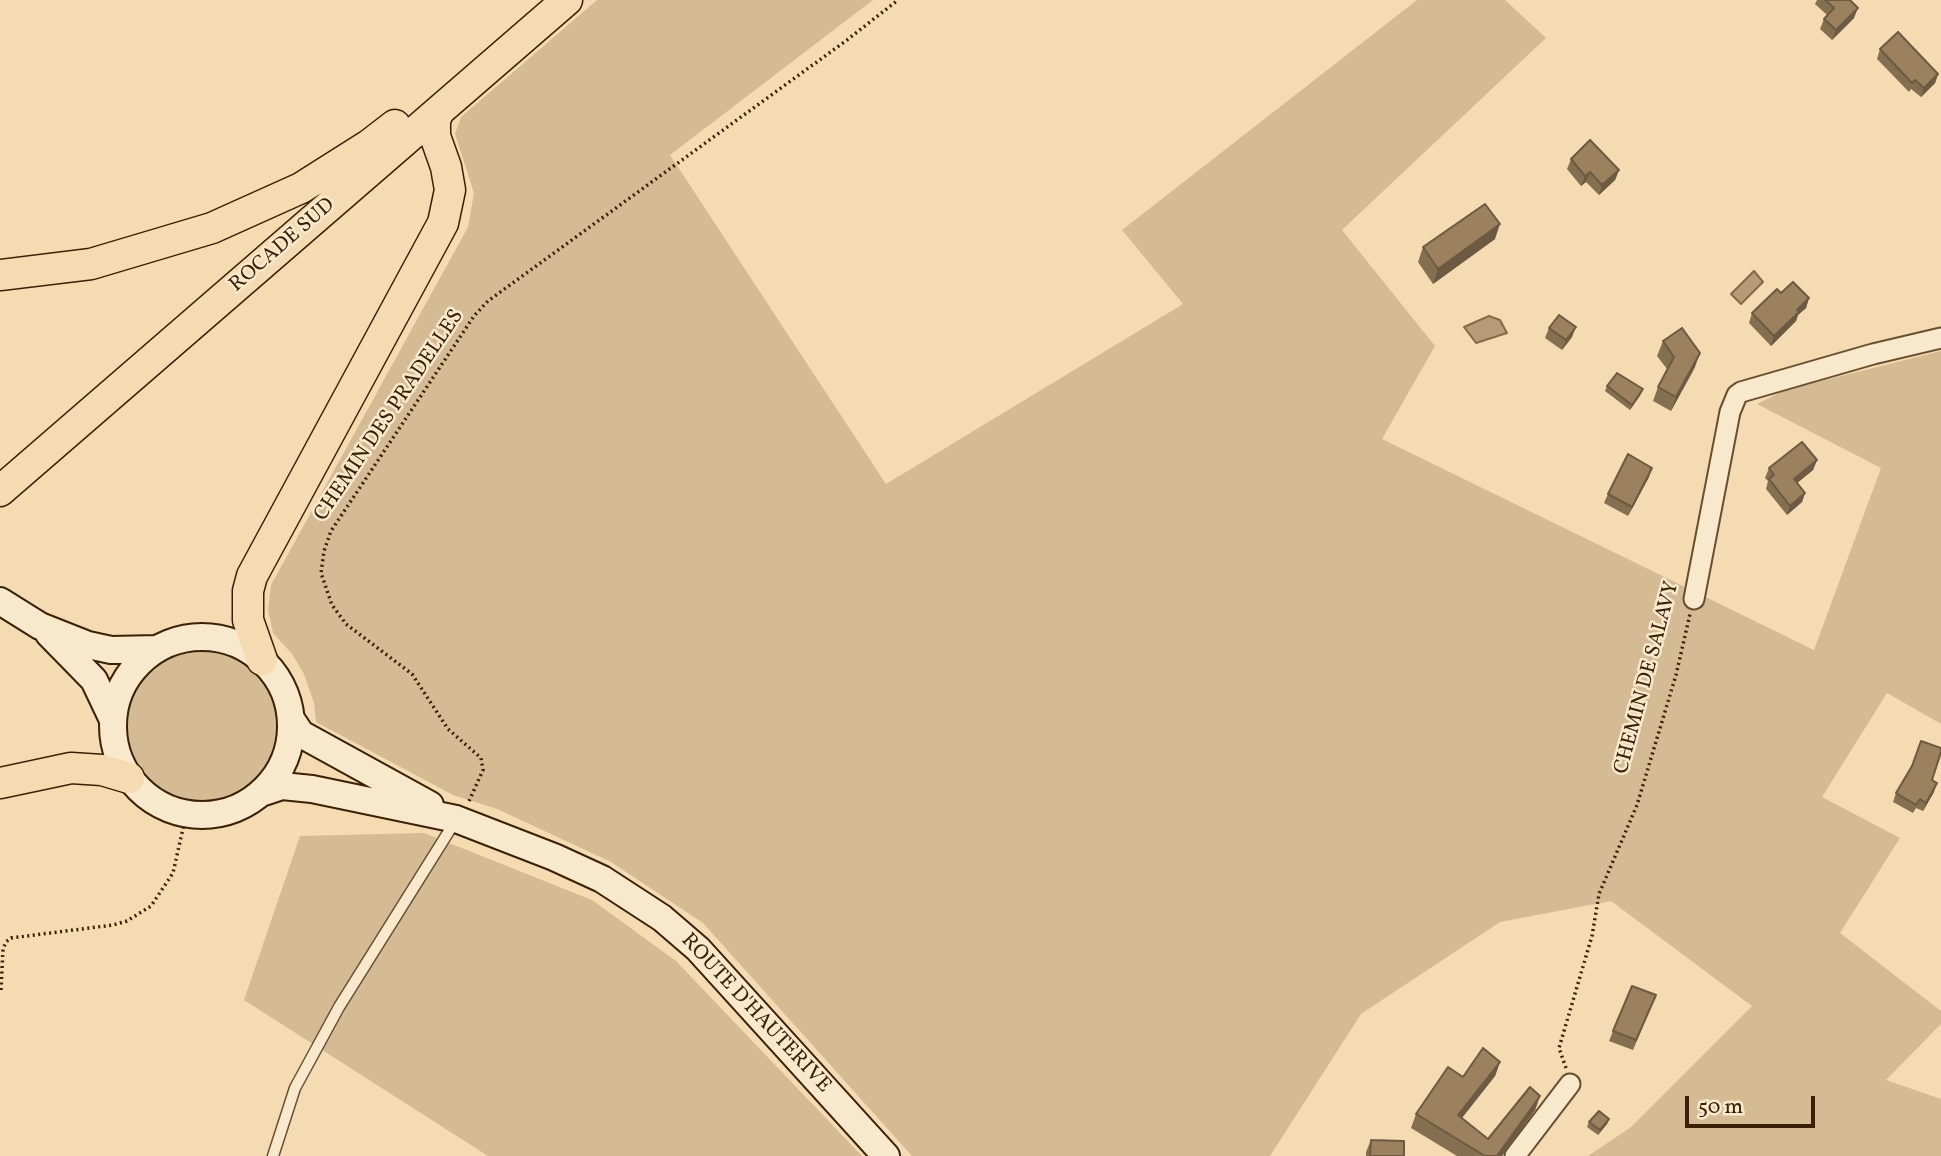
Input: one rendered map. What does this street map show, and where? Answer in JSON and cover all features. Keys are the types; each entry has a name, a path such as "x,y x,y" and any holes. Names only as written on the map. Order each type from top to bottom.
{"main road":[{"path":"0,275 91,264 212,228 301,188 369,145 555,0"},
{"name":"ROCADE SUD","path":"0,491 566,0"},
{"path":"262,660 248,620 248,591 253,576 443,223 450,190 446,167 435,136 435,120 439,111"},
{"path":"0,783 71,768 102,770 128,778"}],"street":[{"name":"CHEMIN DE SALAVY","path":"1694,599 1730,412 1737,395 1741,391 1873,354 1941,338"},
{"name":"ROUTE D'HAUTERIVE","path":"3,602 40,626 94,680 113,719"},
{"name":"ROUTE D'HAUTERIVE","path":"40,626 99,648 157,649"},
{"name":"ROUTE D'HAUTERIVE","path":"200,637 222,639 243,647 262,660 276,677 286,697 291,719 289,746 279,772 261,793 245,805 226,813 206,816 186,815 164,808 144,795 128,778 119,760 114,740 113,719 120,692 135,667 157,649 178,640 200,637"},
{"name":"ROUTE D'HAUTERIVE","path":"291,719 301,734 456,820 554,857 602,879 662,918 722,973 886,1156"},
{"name":"ROUTE D'HAUTERIVE","path":"261,793 282,786 312,789 456,820"},
{"path":"1515,1156 1570,1084"}],"lane":[{"path":"273,1156 295,1088 338,1007 456,820"}],"path":[{"name":"CHEMIN DES PRADELLES","path":"456,820 482,775 481,758 448,729 412,674 338,615 327,595 321,573 324,551 331,531 474,316 488,301 898,0"},
{"name":"CHEMIN DE SALAVY","path":"1570,1084 1559,1048 1592,936 1599,894 1637,806 1676,675 1694,599"},
{"path":"1,990 3,942 18,936 113,925 139,915 159,897 173,873 186,815"}],"shaded area":[{"path":"597,0 873,0 670,155 886,484 1183,304 1122,230 1417,0 1505,0 1546,38 1342,230 1435,346 1382,439 1814,650 1881,468 1757,404 1785,390 1941,351 1941,724 1887,693 1822,797 1900,838 1840,933 1941,1011 1941,1024 1886,1080 1941,1099 1941,1156 1588,1156 1631,1127 1752,1006 1611,901 1500,922 1361,1014 1270,1156 912,1156 703,923 611,862 497,809 453,795 316,722 314,703 304,674 292,654 273,633 268,610 271,585 468,227 474,193 455,134 461,117"},
{"path":"1754,271 1763,282 1741,304 1731,294"},
{"path":"1489,316 1500,320 1507,333 1476,343 1464,327"},
{"path":"202,650 232,656 257,672 273,697 279,727 273,757 257,782 232,798 202,804 172,798 147,782 131,757 125,727 131,697 147,672 172,656"},
{"path":"424,833 592,900 676,961 862,1156 488,1156 244,1000 300,836"}],"building":[{"path":"1825,0 1850,0 1858,8 1836,30 1824,19 1834,8"},
{"path":"1898,32 1938,74 1924,88 1915,80 1912,83 1880,49"},
{"path":"1590,140 1619,170 1602,185 1590,172 1585,176 1571,159"},
{"path":"1485,204 1500,224 1438,269 1423,247"},
{"path":"1793,282 1809,298 1797,310 1799,312 1774,336 1752,313 1777,289 1781,293"},
{"path":"1559,315 1576,327 1566,340 1549,328"},
{"path":"1682,328 1700,353 1676,397 1658,387 1674,357 1663,341"},
{"path":"1617,373 1643,389 1632,405 1607,386"},
{"path":"1802,442 1817,460 1794,479 1805,493 1790,506 1769,479 1774,475 1769,468"},
{"path":"1628,454 1652,468 1632,507 1608,494"},
{"path":"1921,741 1941,748 1941,752 1932,780 1937,783 1926,803 1920,799 1916,805 1896,793 1912,766"},
{"path":"1632,986 1656,995 1636,1040 1613,1031"},
{"path":"1483,1048 1500,1062 1458,1115 1488,1139 1530,1087 1540,1096 1497,1156 1485,1156 1416,1114 1448,1067 1463,1077"},
{"path":"1599,1111 1609,1119 1600,1130 1589,1122"},
{"path":"1371,1140 1404,1141 1404,1156 1370,1156"}]}
